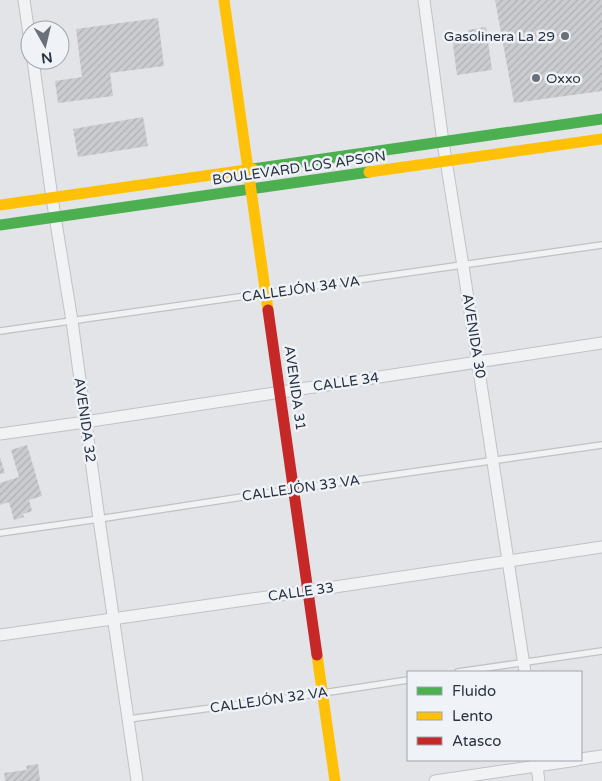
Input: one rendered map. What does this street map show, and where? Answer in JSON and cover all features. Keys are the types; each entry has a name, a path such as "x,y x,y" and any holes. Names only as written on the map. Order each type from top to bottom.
{"main road":[{"name":"AVENIDA 31","path":"224,0 335,781"},
{"name":"BOULEVARD LOS APSON","path":"0,205 602,119"},
{"name":"BOULEVARD LOS APSON","path":"0,226 602,140"}],"street":[{"path":"24,0 27,20"},
{"name":"AVENIDA 30","path":"424,0 443,142 524,667"},
{"name":"AVENIDA 32","path":"34,70 137,781"},
{"name":"CALLE 34","path":"0,434 602,343"},
{"name":"CALLE 33","path":"0,635 602,547"},
{"path":"582,759 602,756"},
{"path":"435,781 536,763 563,761"},
{"path":"536,763 539,781"}],"lane":[{"name":"CALLEJÓN 34 VA","path":"0,331 602,245"},
{"name":"CALLEJÓN 33 VA","path":"0,532 602,445"},
{"path":"471,671 524,667 602,651"},
{"name":"CALLEJÓN 32 VA","path":"129,719 407,680"}],"building":[{"path":"495,0 602,0 602,91 514,103"},
{"path":"158,18 164,66 110,73 113,96 58,103 55,81 82,77 76,29"},
{"path":"486,27 492,70 457,75 452,38 469,35 468,30"},
{"path":"143,117 148,146 78,157 73,129"},
{"path":"27,445 42,496 29,500 32,511 23,514 24,517 14,520 9,502 0,505 0,483 19,477 11,450"},
{"path":"0,457 5,473 0,474"},
{"path":"38,764 40,781 5,781 4,773 27,770 26,766"}],"traffic: fast":[{"path":"253,169 602,119"},
{"path":"0,225 369,172"}],"traffic: slow":[{"path":"224,0 268,310"},
{"path":"369,172 602,139"},
{"path":"0,205 253,169"},
{"path":"317,655 335,781"}],"traffic: jam":[{"path":"268,310 317,655"}],"place":[{"name":"Gasolinera La 29","path":"565,36"},
{"name":"Oxxo","path":"536,78"}]}
